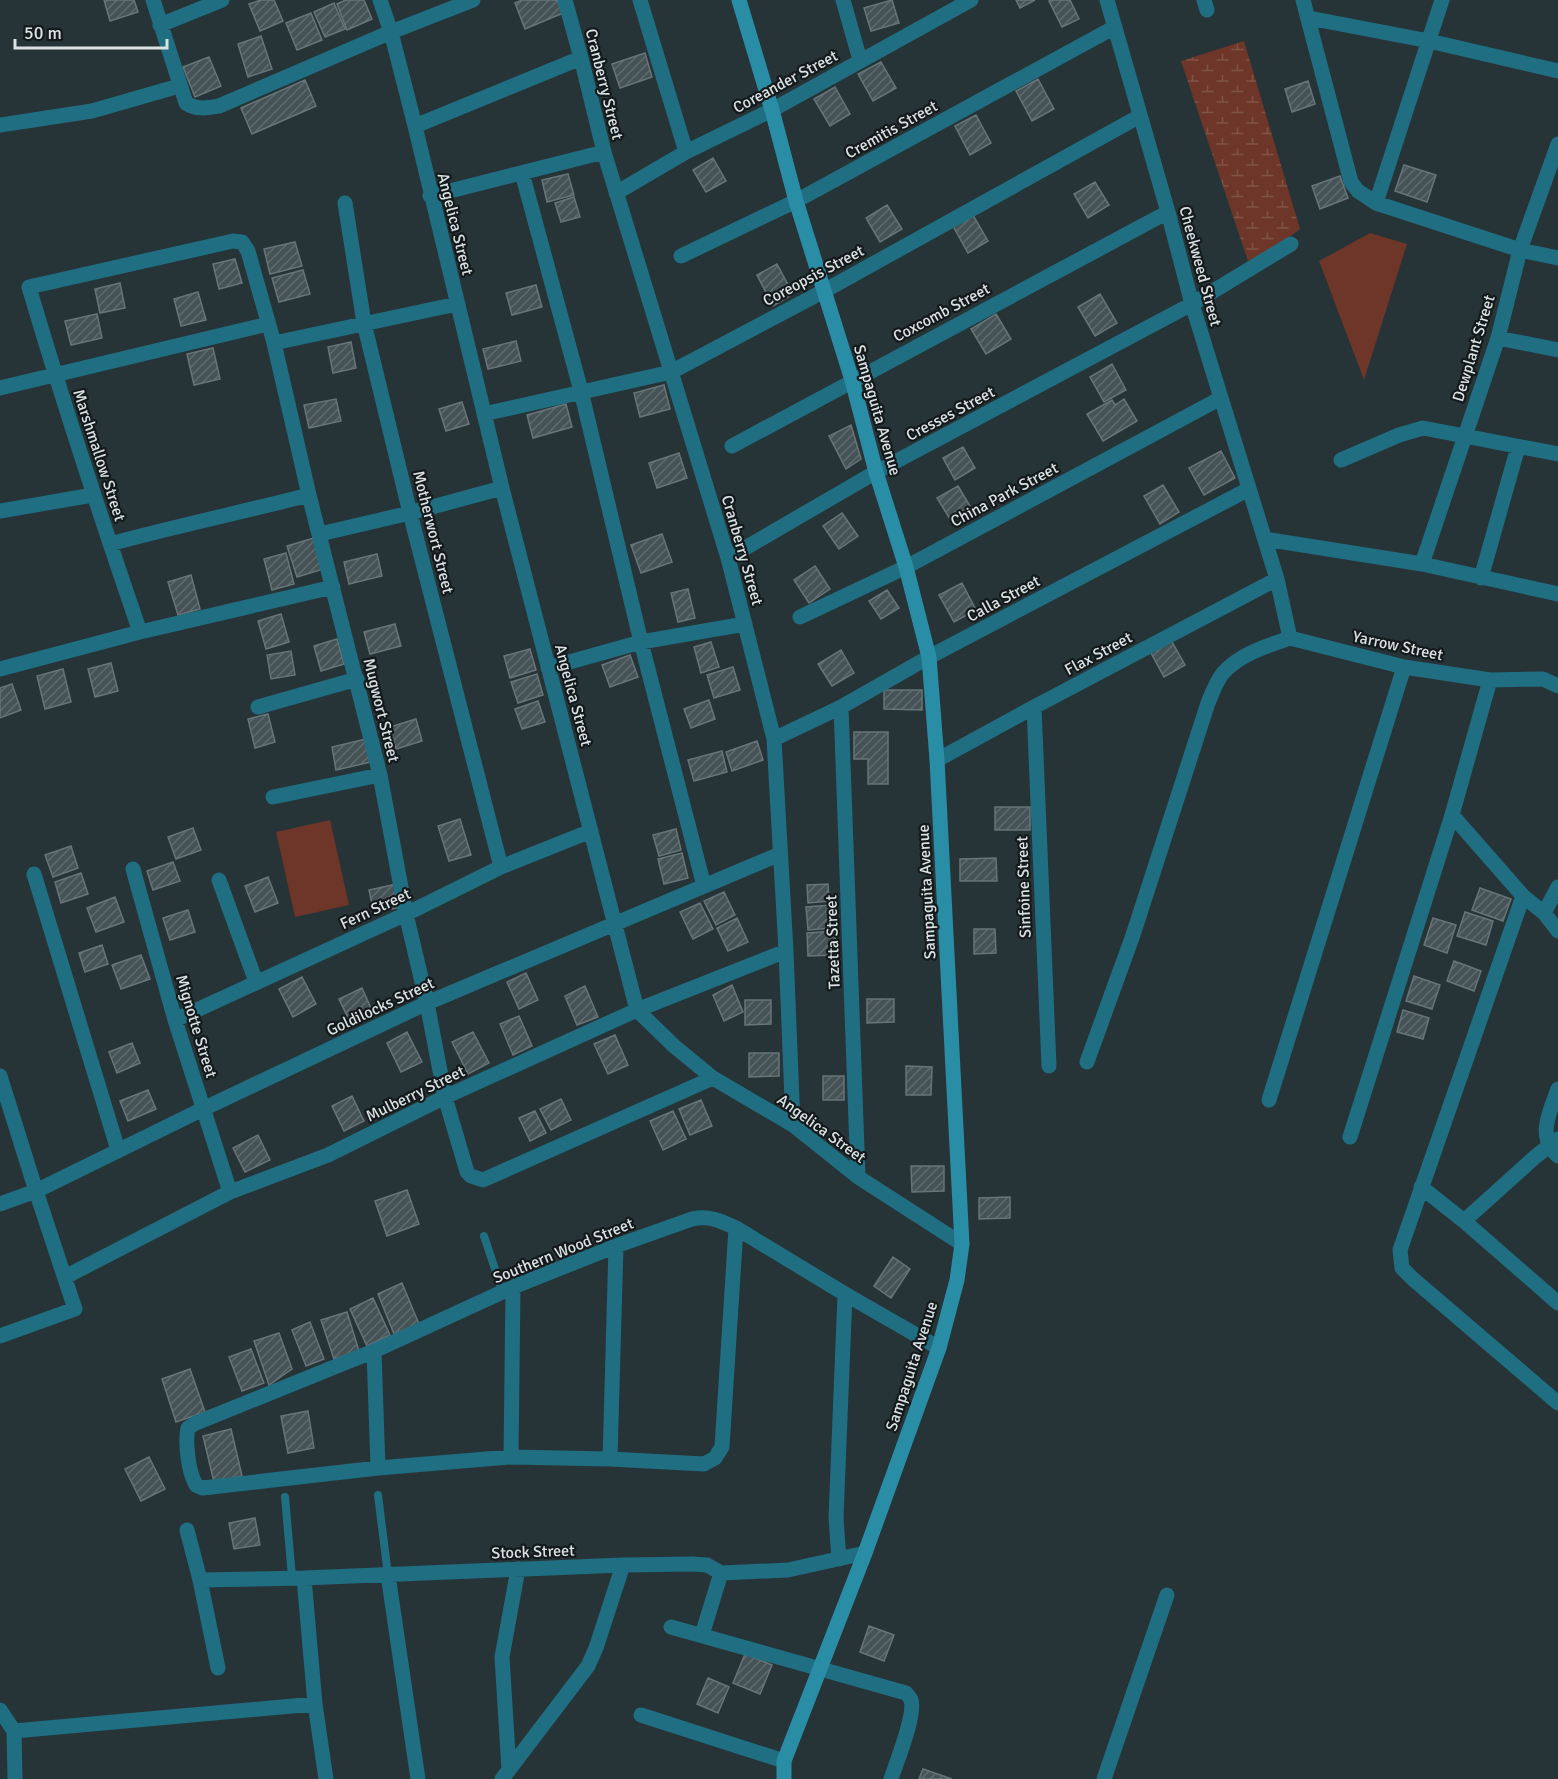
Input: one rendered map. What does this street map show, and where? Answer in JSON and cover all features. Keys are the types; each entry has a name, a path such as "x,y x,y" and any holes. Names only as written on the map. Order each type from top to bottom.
{"main road":[{"name":"Sampaguita Avenue","path":"739,0 796,201 852,380 876,472 906,567 929,657 937,760 962,1244 957,1280 939,1348 821,1669 784,1761 784,1779"}],"street":[{"path":"153,0 186,104 206,108 219,106 391,32 473,0"},
{"path":"160,25 222,0"},
{"name":"Angelica Street","path":"380,0 391,32 502,488 637,1010 674,1046 713,1078 793,1125 858,1177 962,1244"},
{"name":"Cranberry Street","path":"565,0 603,152 728,558 774,739 793,1125"},
{"path":"640,0 686,152"},
{"path":"843,0 860,60"},
{"name":"Coreander Street","path":"616,193 686,152 772,110 971,0"},
{"name":"Cheekweed Street","path":"1107,0 1192,304 1277,579"},
{"path":"1303,0 1351,182 1358,191 1376,203 1520,250 1558,258"},
{"path":"1376,203 1442,0"},
{"path":"1309,18 1429,41 1558,71"},
{"name":"Cremitis Street","path":"681,255 796,201 1115,27"},
{"path":"414,126 581,58"},
{"path":"0,125 92,111 179,86"},
{"name":"Coreopsis Street","path":"484,414 671,372 824,291 1140,116"},
{"name":"Dewplant Street","path":"1422,564 1498,338 1520,250 1558,144"},
{"path":"430,196 603,152"},
{"path":"522,173 581,391 641,642 704,886"},
{"name":"Motherwort Street","path":"345,204 364,323 501,867"},
{"name":"Coxcomb Street","path":"732,446 1168,212"},
{"name":"Mugwort Street","path":"29,287 233,241 242,242 248,251 274,343 309,495 380,775 406,914 427,1003 445,1097 466,1172 483,1180 713,1078"},
{"name":"Cresses Street","path":"728,558 876,472 1192,304 1291,244"},
{"name":"Marshmallow Street","path":"29,287 54,374 140,632"},
{"path":"274,343 457,304"},
{"path":"0,388 268,324"},
{"path":"1498,338 1558,350"},
{"name":"China Park Street","path":"800,617 906,567 1221,398"},
{"path":"1341,460 1399,435 1423,428 1558,454"},
{"path":"1481,578 1518,447"},
{"path":"320,534 502,488"},
{"name":"Calla Street","path":"774,739 841,707 929,657 1248,489"},
{"path":"0,511 93,495"},
{"path":"110,544 173,526 309,495"},
{"path":"1265,540 1422,564 1558,594"},
{"path":"1087,1062 1133,935 1208,703 1216,685 1223,673 1238,660 1290,638 1277,579"},
{"name":"Flax Street","path":"937,760 1277,579"},
{"path":"0,669 140,632 333,587"},
{"path":"548,668 641,642 745,624"},
{"name":"Yarrow Street","path":"1290,638 1404,667 1490,680 1543,679 1558,686"},
{"path":"1269,1100 1404,667"},
{"path":"258,708 357,679"},
{"path":"1350,1137 1452,815 1490,680"},
{"name":"Tazetta Street","path":"841,707 858,1177"},
{"name":"Sinfoine Street","path":"1034,707 1049,1066"},
{"path":"273,797 380,775"},
{"path":"1452,815 1523,896 1544,913 1558,930"},
{"name":"Fern Street","path":"175,1020 406,914 501,867 591,831"},
{"name":"Goldilocks Street","path":"0,1204 36,1191 427,1003 780,854"},
{"name":"Mignotte Street","path":"133,869 175,1020 230,1192"},
{"path":"34,874 118,1150"},
{"path":"219,879 256,982"},
{"path":"1544,913 1558,887"},
{"path":"1523,896 1400,1250 1402,1268 1558,1403"},
{"name":"Mulberry Street","path":"65,1277 230,1192 328,1155 445,1097 637,1010 786,951"},
{"path":"0,1076 75,1309 0,1336"},
{"path":"1464,1221 1535,1157 1555,1147 1546,1130 1547,1119 1558,1089"},
{"path":"1421,1187 1464,1221 1558,1303"},
{"name":"Southern Wood Street","path":"378,1468 203,1488 196,1485 192,1478 186,1437 188,1428 196,1423 374,1351 508,1290 616,1246 704,1216 736,1228 939,1348"},
{"path":"374,1351 378,1468 511,1457 610,1458 704,1464 715,1458 722,1447 736,1228"},
{"path":"610,1458 616,1246"},
{"path":"508,1290 511,1457"},
{"path":"839,1559 836,1518 845,1294"},
{"path":"188,1530 218,1668"},
{"name":"Stock Street","path":"200,1580 623,1565 707,1564 721,1573 788,1570 864,1553"},
{"path":"506,1774 588,1666 623,1565"},
{"path":"506,1774 502,1656 518,1569"},
{"path":"702,1635 721,1573"},
{"path":"388,1575 417,1779"},
{"path":"298,1578 326,1779"},
{"path":"1104,1779 1167,1595"},
{"path":"671,1627 906,1693 911,1699 912,1710 891,1779"},
{"path":"14,1731 315,1704"},
{"path":"0,1710 14,1731 15,1779"},
{"path":"641,1715 784,1761"}],"lane":[{"path":"484,1236 508,1290"},
{"path":"378,1495 388,1575"},
{"path":"285,1497 298,1578"}],"green space":[{"path":"1244,41 1300,229 1250,267 1181,61"},
{"path":"1370,233 1407,244 1364,380 1319,261"},
{"path":"330,820 349,905 295,917 276,832"}],"building":[{"path":"104,0 134,0 138,12 110,21"},
{"path":"261,0 274,0 283,21 260,31 249,4"},
{"path":"346,0 364,0 372,19 347,30 337,4"},
{"path":"522,0 557,0 563,13 525,29 515,3"},
{"path":"892,0 899,23 871,31 864,8"},
{"path":"1016,0 1035,0 1020,8"},
{"path":"1070,0 1079,19 1062,27 1049,1"},
{"path":"334,3 345,29 325,37 314,12"},
{"path":"311,13 322,40 297,50 286,23"},
{"path":"261,36 272,69 248,77 238,44"},
{"path":"645,53 652,77 620,88 612,64"},
{"path":"209,57 221,86 195,97 183,67"},
{"path":"881,62 896,88 873,101 858,74"},
{"path":"1038,79 1054,109 1032,121 1016,91"},
{"path":"305,80 316,106 252,134 241,108"},
{"path":"1308,81 1315,104 1292,112 1285,89"},
{"path":"835,87 850,114 830,126 814,99"},
{"path":"976,115 991,143 970,155 955,126"},
{"path":"713,158 726,181 706,192 693,170"},
{"path":"1404,165 1436,175 1427,202 1395,191"},
{"path":"568,174 574,195 547,202 542,180"},
{"path":"1340,176 1348,198 1320,209 1312,186"},
{"path":"1095,182 1109,205 1088,218 1074,194"},
{"path":"574,197 580,217 561,222 555,203"},
{"path":"887,205 902,229 880,242 866,218"},
{"path":"973,215 988,241 968,253 953,226"},
{"path":"295,242 302,266 270,274 264,249"},
{"path":"235,259 242,283 219,289 213,264"},
{"path":"777,264 793,294 773,306 757,275"},
{"path":"303,270 310,294 279,302 272,278"},
{"path":"120,283 125,308 100,313 95,289"},
{"path":"536,285 542,307 512,315 506,293"},
{"path":"198,292 206,320 181,326 174,299"},
{"path":"1100,294 1117,323 1095,336 1078,307"},
{"path":"97,314 102,338 71,345 65,321"},
{"path":"996,314 1011,339 986,354 971,329"},
{"path":"516,341 521,361 488,369 483,349"},
{"path":"351,342 356,368 333,373 328,347"},
{"path":"213,348 220,379 194,385 187,354"},
{"path":"1112,364 1126,390 1104,402 1090,377"},
{"path":"664,385 670,409 640,417 634,393"},
{"path":"336,399 341,421 309,428 304,405"},
{"path":"1124,399 1137,421 1103,441 1087,414 1112,400 1115,405"},
{"path":"462,402 469,424 446,431 439,409"},
{"path":"566,404 572,427 533,438 527,415"},
{"path":"851,425 861,459 846,469 829,436"},
{"path":"963,447 975,468 955,480 943,458"},
{"path":"1221,451 1235,478 1204,495 1189,468"},
{"path":"679,453 687,478 657,488 649,463"},
{"path":"1163,485 1179,512 1160,524 1144,496"},
{"path":"958,486 970,506 950,519 937,498"},
{"path":"842,513 858,536 839,549 823,526"},
{"path":"662,534 672,562 641,573 631,545"},
{"path":"314,538 323,569 297,577 287,546"},
{"path":"286,553 294,584 272,590 264,559"},
{"path":"377,554 382,576 349,584 344,562"},
{"path":"815,566 830,589 809,603 794,580"},
{"path":"191,575 200,609 178,615 168,582"},
{"path":"962,583 976,610 954,622 939,595"},
{"path":"688,589 695,618 678,622 671,593"},
{"path":"887,590 899,608 881,619 869,601"},
{"path":"281,614 289,642 266,649 258,621"},
{"path":"395,624 401,646 370,654 364,632"},
{"path":"337,639 344,664 321,671 314,646"},
{"path":"1171,640 1185,665 1164,677 1150,651"},
{"path":"711,642 719,667 701,673 694,647"},
{"path":"530,649 536,670 510,678 504,656"},
{"path":"841,650 854,673 832,686 818,664"},
{"path":"291,651 295,675 271,679 267,655"},
{"path":"630,655 638,677 610,687 602,665"},
{"path":"111,663 118,691 95,697 88,669"},
{"path":"733,667 740,690 714,698 707,675"},
{"path":"63,669 71,702 45,709 37,676"},
{"path":"537,674 543,695 518,703 511,682"},
{"path":"12,684 21,710 0,718 0,688"},
{"path":"884,690 922,690 922,710 884,709"},
{"path":"709,700 715,719 691,728 684,709"},
{"path":"538,701 545,722 522,729 515,709"},
{"path":"268,714 275,742 255,748 248,719"},
{"path":"416,719 422,741 396,749 390,727"},
{"path":"854,732 888,732 888,784 868,784 868,759 854,759"},
{"path":"366,739 371,762 336,770 332,747"},
{"path":"757,741 763,760 732,771 726,752"},
{"path":"722,751 727,772 694,781 688,760"},
{"path":"995,807 1030,807 1030,830 995,830"},
{"path":"460,819 471,855 449,861 438,826"},
{"path":"193,828 201,850 176,859 168,837"},
{"path":"676,829 681,850 659,856 653,835"},
{"path":"71,846 78,868 53,877 45,855"},
{"path":"682,853 688,878 664,884 658,859"},
{"path":"996,858 997,881 960,881 960,859"},
{"path":"173,862 180,881 153,890 147,871"},
{"path":"81,873 88,894 61,903 55,882"},
{"path":"268,877 278,903 255,912 245,886"},
{"path":"397,884 401,907 374,913 369,890"},
{"path":"828,884 829,901 808,903 807,885"},
{"path":"1480,888 1511,899 1503,921 1472,910"},
{"path":"724,892 735,915 716,925 704,901"},
{"path":"115,897 124,922 96,932 87,908"},
{"path":"700,903 713,929 693,939 680,912"},
{"path":"832,905 833,928 808,930 806,907"},
{"path":"188,910 195,932 170,940 163,918"},
{"path":"1465,912 1493,921 1486,945 1457,936"},
{"path":"737,918 748,942 728,951 717,928"},
{"path":"1433,918 1456,925 1447,953 1424,945"},
{"path":"974,929 995,929 996,953 974,954"},
{"path":"835,931 836,955 808,956 807,933"},
{"path":"102,945 108,964 85,972 79,953"},
{"path":"141,955 150,979 121,989 112,965"},
{"path":"1454,961 1481,971 1474,991 1447,981"},
{"path":"526,973 538,1000 519,1009 507,982"},
{"path":"1414,976 1440,985 1432,1009 1406,1001"},
{"path":"302,977 316,1004 293,1017 279,989"},
{"path":"732,985 743,1012 724,1021 713,995"},
{"path":"585,986 598,1017 577,1025 565,996"},
{"path":"362,988 374,1015 352,1026 339,999"},
{"path":"867,999 894,999 894,1022 867,1023"},
{"path":"745,1000 771,1000 771,1024 745,1025"},
{"path":"1403,1010 1429,1018 1423,1039 1397,1032"},
{"path":"519,1016 532,1046 513,1055 500,1024"},
{"path":"407,1032 422,1062 401,1072 387,1043"},
{"path":"473,1032 489,1063 468,1074 452,1042"},
{"path":"615,1035 628,1065 608,1074 594,1044"},
{"path":"132,1043 140,1063 117,1073 109,1052"},
{"path":"749,1053 779,1053 779,1076 749,1077"},
{"path":"906,1066 932,1067 931,1095 906,1095"},
{"path":"823,1076 844,1076 844,1100 823,1100"},
{"path":"148,1090 156,1109 128,1121 120,1101"},
{"path":"352,1096 364,1121 344,1131 332,1106"},
{"path":"561,1099 571,1120 551,1130 540,1109"},
{"path":"701,1100 712,1126 690,1135 679,1109"},
{"path":"535,1111 546,1133 530,1141 519,1118"},
{"path":"673,1111 686,1139 663,1150 650,1121"},
{"path":"258,1135 270,1160 245,1172 233,1148"},
{"path":"911,1166 944,1166 944,1191 912,1192"},
{"path":"407,1190 419,1224 387,1236 375,1201"},
{"path":"1010,1197 1010,1218 979,1219 979,1198"},
{"path":"893,1257 910,1269 891,1298 874,1286"},
{"path":"402,1283 419,1324 394,1334 378,1294"},
{"path":"373,1298 390,1335 367,1346 350,1309"},
{"path":"347,1312 359,1351 334,1359 321,1320"},
{"path":"310,1322 324,1359 306,1366 292,1330"},
{"path":"279,1333 292,1369 269,1385 254,1341"},
{"path":"251,1349 264,1383 242,1391 229,1357"},
{"path":"190,1369 205,1412 176,1422 162,1379"},
{"path":"308,1411 314,1448 288,1453 281,1416"},
{"path":"231,1429 242,1476 214,1482 203,1436"},
{"path":"149,1457 165,1489 141,1501 125,1469"},
{"path":"255,1518 260,1545 234,1549 229,1523"},
{"path":"869,1626 894,1635 884,1661 860,1652"},
{"path":"745,1654 772,1665 760,1694 733,1683"},
{"path":"708,1678 729,1687 718,1713 697,1704"},
{"path":"923,1769 952,1779 919,1779"}]}
